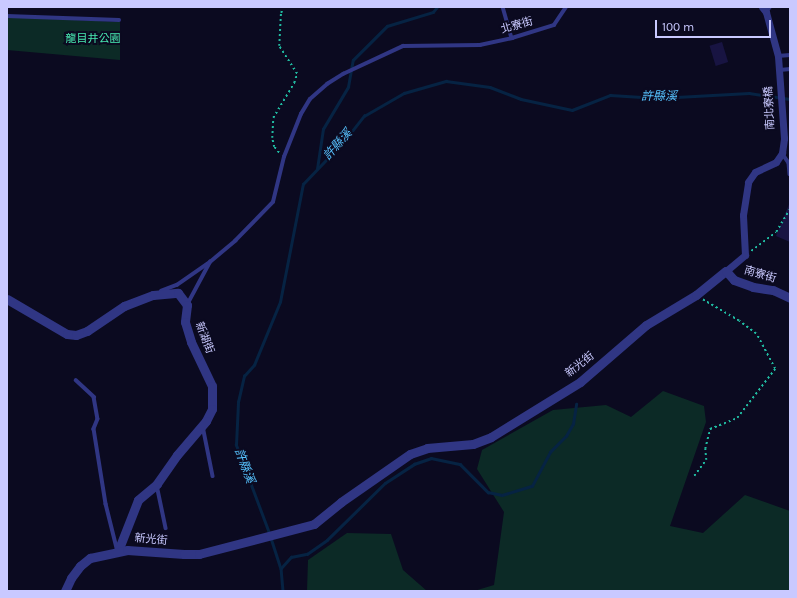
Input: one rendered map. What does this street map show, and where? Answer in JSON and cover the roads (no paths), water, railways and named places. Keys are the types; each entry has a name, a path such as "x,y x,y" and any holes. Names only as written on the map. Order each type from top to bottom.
{"street":[{"path":"766,9 778,56 780,74"},
{"name":"南北寮橋","path":"780,74 784,138 782,153"},
{"name":"新光街","path":"65,591 76,572 90,558 127,550 199,554 298,529 314,524 325,517 341,502 410,454 427,448 482,442 580,382 646,325 696,296 745,255 743,215 748,182 755,172 776,162 782,153"},
{"name":"南寮街","path":"726,271 734,280 753,287 773,290 790,298"},
{"path":"7,299 67,334 76,335 87,331 124,306 153,295 178,293 187,305"},
{"name":"新湖街","path":"118,551 138,500 157,484 177,455 202,425 212,409 212,386 191,342 185,322 187,305"}],"lane":[{"path":"503,7 512,38"},
{"name":"北寮街","path":"153,295 177,285 210,262 235,241 273,202 284,157 301,114 310,99 326,84 343,74 403,46 480,45 512,38 554,25 566,7"},
{"path":"7,16 119,20"},
{"path":"778,56 790,55"},
{"path":"780,74 790,69"},
{"path":"782,153 789,163 790,174"},
{"path":"187,305 210,262"},
{"path":"76,380 94,397 98,419 94,429 106,504 118,551"},
{"path":"202,425 213,476"},
{"path":"157,484 166,528"}],"waterway":[{"path":"317,169 323,129 348,87 353,60 387,26 433,12 437,7"},
{"name":"許縣溪","path":"269,533 236,445 238,402 244,376 254,365 280,302 303,184 345,140 364,116 404,93 446,81 490,87 521,99 572,110 610,95 658,98 749,93 790,99"},
{"path":"281,568 291,557 307,554 327,540 385,483 414,464 431,458 460,464 488,492 502,495 532,486 550,452 566,436 573,424 576,404"},
{"name":"許縣溪","path":"271,538 281,568 283,591"}],"park label":[{"name":"龍目井公園","path":"93,39"}]}
